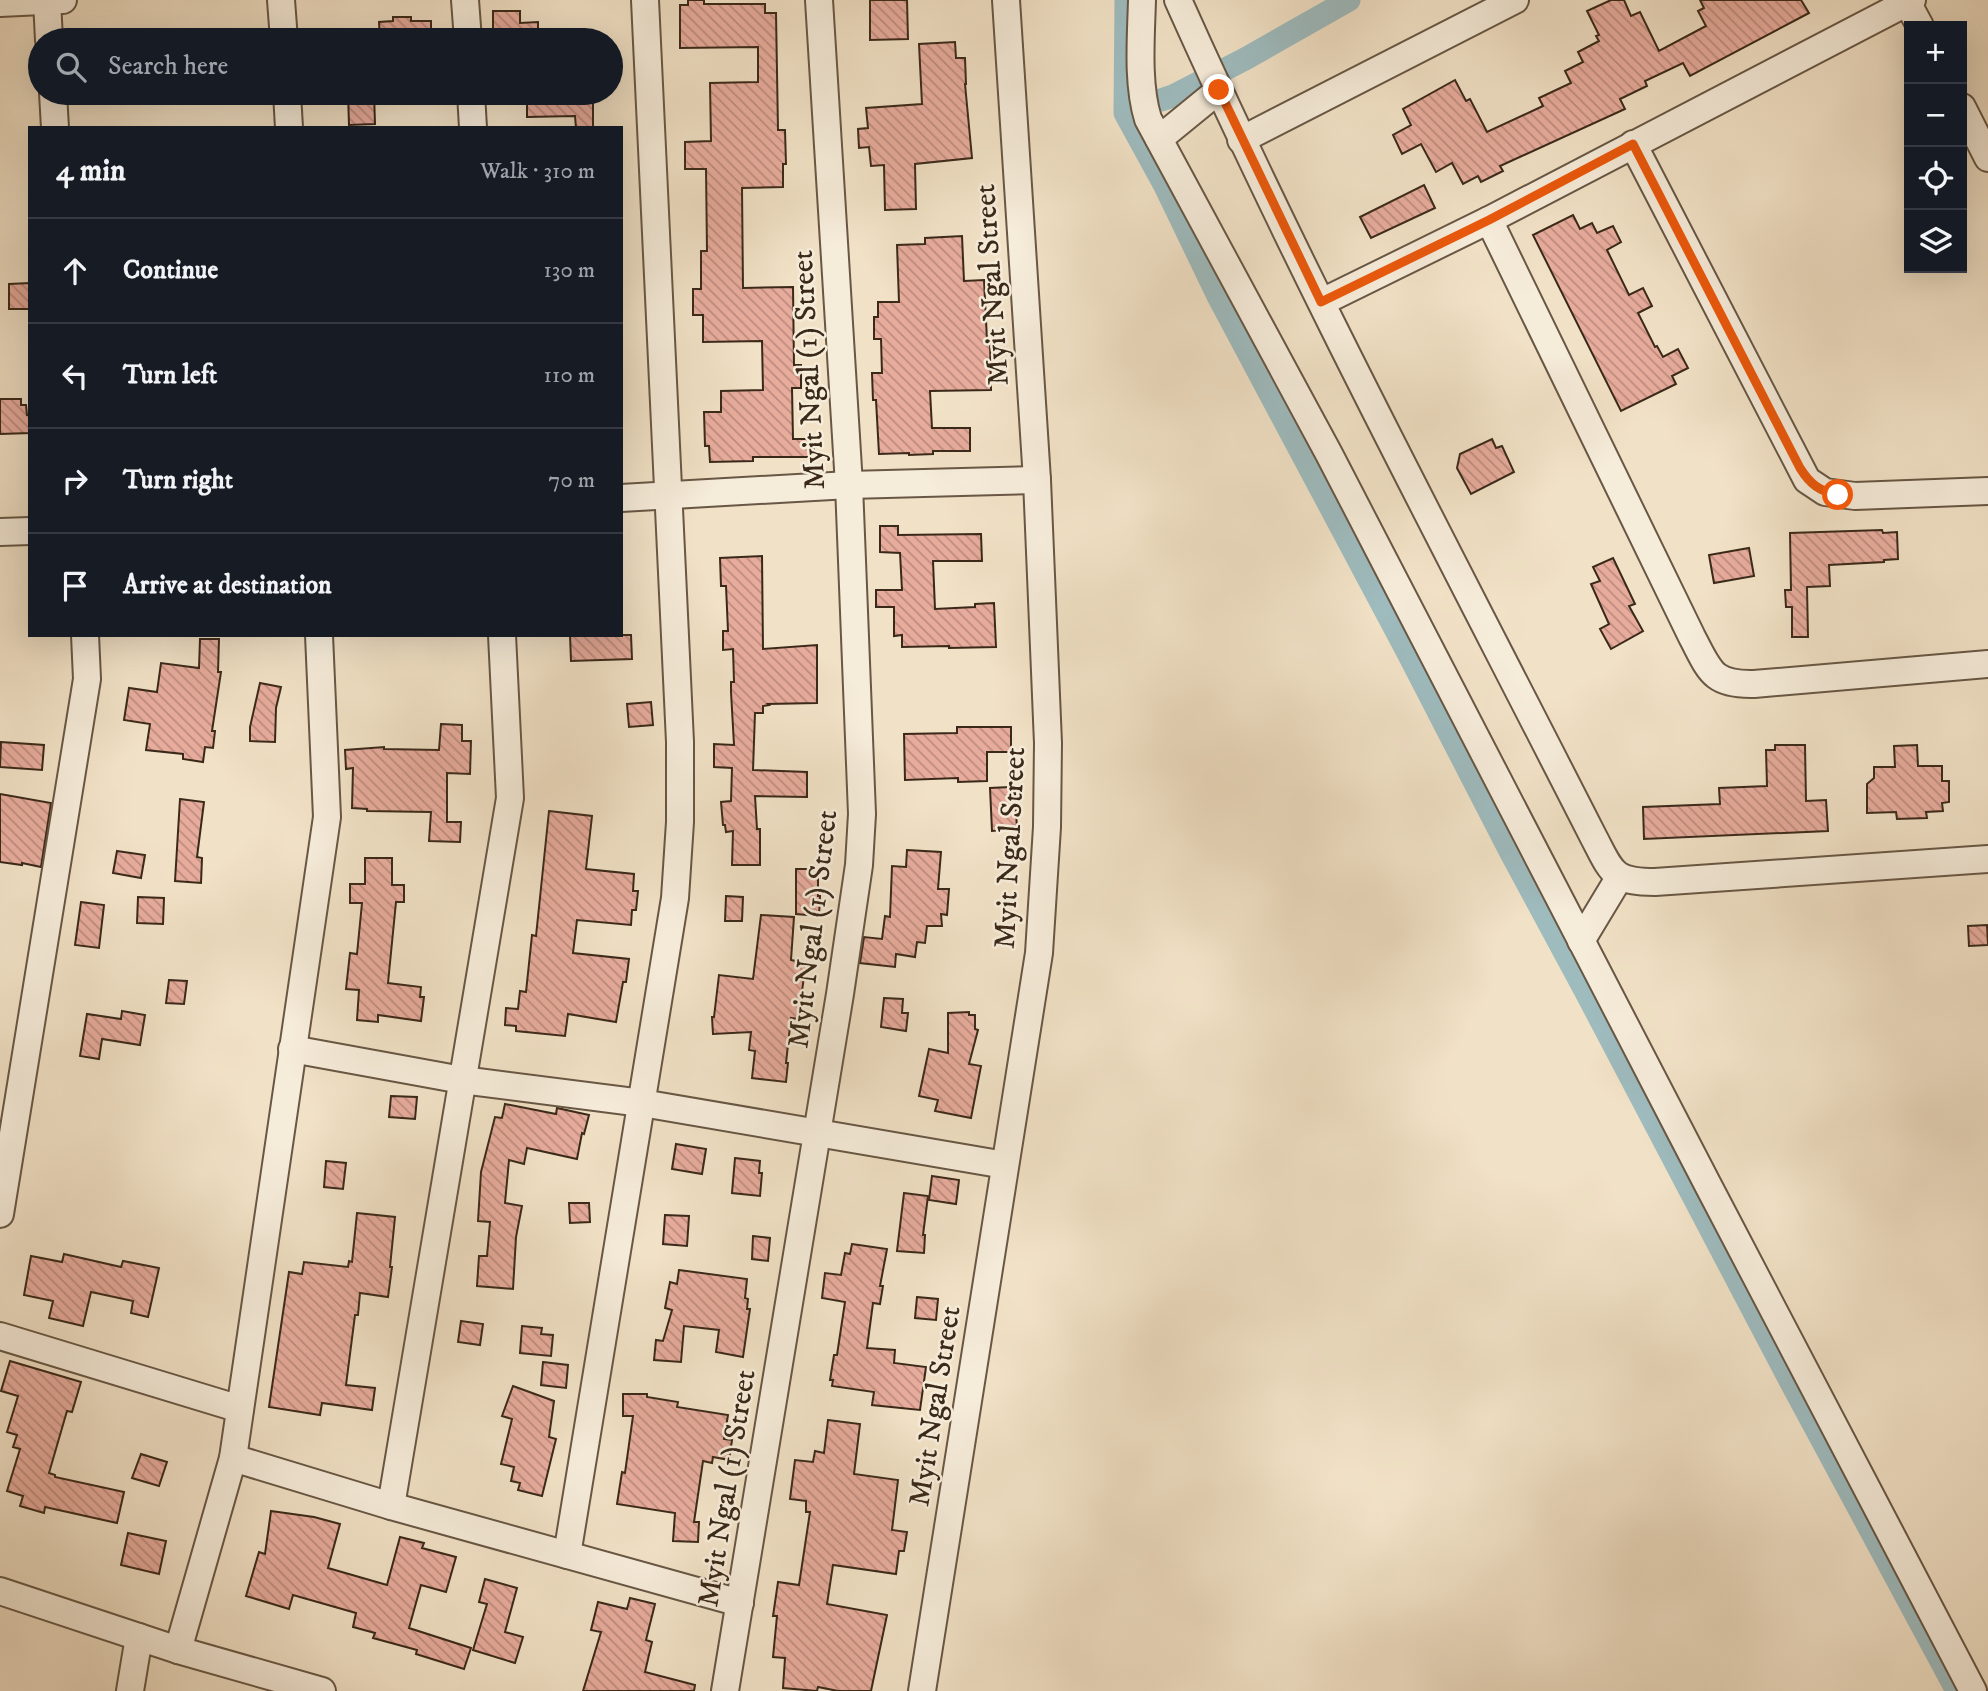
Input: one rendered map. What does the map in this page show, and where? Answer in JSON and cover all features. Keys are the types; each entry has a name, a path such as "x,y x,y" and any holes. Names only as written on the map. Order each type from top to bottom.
{"street":[{"path":"47,0 48,28"},
{"path":"0,3 63,0"},
{"path":"281,0 283,28"},
{"path":"465,0 467,28"},
{"path":"567,1555 675,898 680,822 680,742 670,495 645,0"},
{"name":"Myit Ngal (1) Street","path":"725,1691 818,1133 859,865 862,814 849,485 819,0"},
{"name":"Myit Ngal Street","path":"922,1691 1039,953 1047,827 1048,743 1037,480 1006,0"},
{"path":"1142,0 1143,96 1148,119 1329,454 1973,1691"},
{"path":"1178,0 1241,140 1321,302 1599,846 1619,878 1655,882 1988,859"},
{"path":"1241,140 1515,0"},
{"path":"1321,302 1489,220 1908,1 1918,21"},
{"path":"1159,139 1213,79"},
{"path":"54,105 55,126"},
{"path":"288,105 289,126"},
{"path":"472,105 473,126"},
{"path":"1967,117 1988,158"},
{"path":"1633,144 1808,480 1825,492 1838,495 1988,491"},
{"path":"1489,220 1692,637 1716,677 1731,684 1755,684 1988,664"},
{"path":"623,498 849,485 1037,480"},
{"path":"0,533 28,531"},
{"path":"0,1214 87,679 85,637"},
{"path":"178,1650 233,1458 327,817 319,637"},
{"path":"391,1506 510,798 502,637"},
{"path":"1581,941 1619,878"},
{"path":"292,1049 462,1080 642,1103 1005,1165"},
{"path":"0,1336 240,1409"},
{"path":"233,1458 391,1506 740,1603"},
{"path":"0,1591 178,1650 322,1691"},
{"path":"130,1691 139,1637"}],"building":[{"path":"688,0 704,0 704,4 765,4 765,13 776,13 778,130 785,130 786,164 783,164 783,187 742,188 743,288 793,287 794,365 801,365 801,388 792,388 793,439 814,439 814,457 753,457 753,461 710,462 709,446 705,446 704,412 721,412 721,391 763,390 762,341 703,342 703,315 693,315 693,289 701,289 701,251 707,251 706,169 685,169 685,142 711,141 710,83 758,82 758,47 680,48 680,5 688,5"},
{"path":"870,0 907,0 908,39 870,40"},
{"path":"1611,0 1624,0 1631,16 1640,12 1659,51 1706,26 1698,11 1704,8 1700,0 1801,0 1809,13 1690,76 1683,63 1645,81 1647,86 1620,99 1625,109 1500,166 1503,171 1481,182 1478,176 1463,184 1452,163 1436,172 1421,144 1402,154 1393,135 1411,125 1403,109 1455,80 1466,101 1470,99 1487,132 1543,106 1539,98 1571,83 1565,71 1583,62 1578,52 1599,41 1596,36 1599,35 1587,11"},
{"path":"493,11 520,11 520,23 538,22 538,28 493,28"},
{"path":"393,17 411,17 411,21 431,21 431,28 379,28 379,22 393,21"},
{"path":"955,42 956,58 965,58 972,158 915,164 916,209 885,210 884,165 871,166 869,147 859,148 858,129 868,128 866,108 922,104 919,44"},
{"path":"348,105 374,105 375,124 349,125"},
{"path":"527,105 593,105 593,126 576,126 575,116 527,117"},
{"path":"1424,185 1435,208 1371,238 1360,217"},
{"path":"1573,215 1580,229 1592,223 1597,233 1613,226 1621,242 1607,250 1629,295 1643,288 1652,306 1638,313 1655,347 1657,346 1663,357 1678,349 1688,368 1672,376 1676,384 1621,411 1533,235"},
{"path":"962,236 964,281 984,280 987,340 990,340 991,390 930,391 932,428 970,428 970,451 879,454 872,373 882,373 881,339 874,339 874,317 878,317 878,302 899,302 897,245 925,244 925,238"},
{"path":"28,283 28,309 9,309 9,284"},
{"path":"0,399 21,399 21,405 26,405 28,433 0,434"},
{"path":"1492,439 1496,448 1502,446 1514,472 1471,494 1457,468 1460,454"},
{"path":"880,526 898,526 898,535 981,534 982,561 933,561 935,609 994,603 996,647 902,647 902,635 894,636 894,607 876,607 876,590 902,590 900,553 880,552"},
{"path":"1882,530 1883,533 1897,532 1898,559 1829,565 1830,586 1807,587 1808,637 1792,637 1792,607 1786,607 1785,590 1791,590 1790,533"},
{"path":"1749,548 1754,576 1714,583 1709,555"},
{"path":"762,556 763,649 817,645 817,703 768,704 763,706 763,713 755,713 753,770 807,772 807,797 755,796 757,829 760,829 760,865 732,865 733,831 726,832 723,825 721,802 731,801 732,768 714,767 714,744 734,745 731,692 731,682 734,682 733,649 723,650 723,631 728,631 726,586 721,586 720,558"},
{"path":"1613,558 1635,604 1629,606 1643,631 1611,649 1600,629 1609,624 1591,584 1600,581 1593,567"},
{"path":"631,635 632,659 571,661 570,637"},
{"path":"200,639 219,639 218,672 221,672 212,731 215,731 213,748 205,747 203,762 183,759 183,754 146,750 150,724 124,720 129,688 157,692 161,663 199,668"},
{"path":"260,683 281,687 276,708 275,742 250,741 250,727"},
{"path":"651,702 653,725 629,727 627,704"},
{"path":"441,724 462,725 462,741 471,741 470,774 447,773 447,822 461,822 460,842 429,841 431,812 367,811 352,808 353,768 346,769 345,750 384,747 439,750"},
{"path":"957,727 1011,727 1011,752 987,752 987,781 958,782 958,778 905,780 904,734 957,733"},
{"path":"1,742 44,745 42,770 0,767"},
{"path":"1775,745 1805,745 1806,801 1826,800 1828,831 1644,839 1643,807 1720,804 1719,788 1767,786 1766,750 1775,750"},
{"path":"1917,745 1918,766 1942,766 1942,781 1949,781 1949,802 1942,803 1943,811 1926,812 1927,818 1897,819 1896,812 1867,813 1867,784 1874,778 1874,767 1895,767 1894,746"},
{"path":"1010,787 1011,793 1015,793 1017,829 992,831 990,788"},
{"path":"0,794 51,803 41,867 0,862"},
{"path":"180,799 204,802 197,857 202,858 201,883 175,881"},
{"path":"549,811 592,816 586,869 634,874 633,891 638,891 631,925 577,920 573,953 629,959 616,1022 568,1014 565,1036 516,1031 516,1026 505,1025 506,1008 518,1009 520,991 526,992 532,935 536,936"},
{"path":"907,850 941,852 938,889 949,889 947,915 941,914 942,926 927,926 925,943 917,942 915,957 896,954 895,967 860,963 864,937 882,939 885,916 890,917 892,866 906,867"},
{"path":"117,851 145,855 141,878 113,873"},
{"path":"365,858 392,858 392,885 404,885 404,902 396,902 388,983 421,987 420,997 424,997 421,1021 378,1015 378,1022 357,1020 359,990 346,989 350,953 357,954 362,903 350,903 350,884 365,884"},
{"path":"796,869 818,869 819,916 796,914"},
{"path":"726,896 743,897 742,921 725,921"},
{"path":"138,897 164,898 163,924 137,923"},
{"path":"81,902 104,905 99,948 75,945"},
{"path":"761,915 794,917 791,960 806,963 798,1019 791,1018 786,1082 752,1078 755,1051 749,1050 751,1032 713,1034 712,1017 719,975 753,979"},
{"path":"1987,925 1988,945 1969,946 1968,926"},
{"path":"169,980 187,981 184,1004 166,1003"},
{"path":"884,998 903,999 902,1013 908,1013 906,1031 881,1027"},
{"path":"122,1011 145,1015 140,1045 102,1039 99,1059 80,1056 87,1014 121,1019"},
{"path":"969,1012 969,1015 975,1015 975,1029 978,1030 969,1064 981,1066 971,1118 935,1111 938,1100 919,1096 929,1049 948,1053 948,1013"},
{"path":"391,1096 417,1097 415,1119 389,1117"},
{"path":"505,1104 556,1114 557,1108 589,1115 577,1159 527,1148 524,1164 509,1160 505,1203 522,1206 516,1237 513,1289 477,1286 479,1256 487,1256 490,1222 478,1221 481,1172 495,1117 502,1118"},
{"path":"676,1144 706,1149 702,1174 672,1169"},
{"path":"735,1158 760,1161 760,1196 732,1193"},
{"path":"326,1161 346,1163 343,1189 324,1187"},
{"path":"932,1176 959,1180 956,1204 929,1200"},
{"path":"904,1193 928,1196 923,1235 924,1253 897,1251"},
{"path":"569,1203 589,1203 590,1222 570,1223"},
{"path":"357,1213 395,1217 388,1297 360,1293 346,1385 375,1388 372,1410 322,1403 320,1415 269,1407 289,1272 302,1274 304,1262 348,1267 349,1261 352,1262"},
{"path":"665,1215 689,1216 687,1246 663,1244"},
{"path":"753,1236 770,1238 768,1261 752,1259"},
{"path":"852,1244 887,1249 880,1286 883,1286 880,1304 873,1303 867,1348 895,1350 894,1363 926,1367 920,1410 872,1405 874,1392 832,1386 833,1380 830,1380 834,1355 837,1355 845,1302 822,1298 825,1273 841,1275 845,1253 850,1254"},
{"path":"64,1254 121,1267 123,1261 159,1268 148,1317 131,1313 133,1301 91,1292 83,1326 49,1318 53,1301 24,1295 31,1256 62,1262"},
{"path":"679,1270 747,1279 745,1298 748,1299 747,1309 750,1309 743,1357 716,1352 719,1330 684,1326 681,1362 654,1360 656,1340 663,1341 672,1310 665,1308 670,1282 677,1284"},
{"path":"917,1297 938,1299 936,1320 915,1318"},
{"path":"461,1321 483,1324 480,1345 458,1342"},
{"path":"522,1326 542,1328 541,1334 553,1335 551,1356 520,1353"},
{"path":"10,1361 81,1382 72,1412 67,1411 49,1473 55,1477 124,1492 117,1523 45,1507 44,1513 20,1506 23,1496 7,1491 20,1449 13,1447 17,1435 7,1432 18,1396 1,1391"},
{"path":"543,1362 568,1365 566,1388 541,1385"},
{"path":"513,1386 554,1401 549,1437 556,1439 542,1496 518,1490 520,1483 511,1481 514,1467 501,1464 512,1419 502,1416"},
{"path":"623,1394 647,1394 647,1397 678,1402 677,1407 728,1415 724,1439 732,1440 729,1460 713,1457 712,1463 703,1461 694,1522 699,1522 698,1542 673,1541 675,1513 617,1504 622,1472 625,1473 633,1416 623,1416"},
{"path":"828,1420 860,1424 854,1474 898,1480 892,1530 907,1532 904,1551 899,1551 896,1574 833,1565 827,1604 887,1615 871,1691 838,1691 818,1687 817,1691 783,1688 785,1658 773,1657 777,1616 773,1616 778,1582 799,1585 810,1512 806,1512 806,1501 790,1499 795,1460 813,1462 815,1451 824,1453"},
{"path":"141,1454 167,1462 159,1486 132,1478"},
{"path":"271,1511 340,1524 328,1568 387,1585 400,1537 424,1543 422,1548 456,1557 446,1592 421,1585 409,1628 471,1648 464,1669 416,1654 417,1650 373,1638 375,1633 353,1627 356,1613 293,1595 289,1609 246,1596 259,1552 265,1554"},
{"path":"128,1533 166,1541 159,1574 121,1565"},
{"path":"485,1579 517,1588 505,1632 523,1637 515,1663 473,1650 487,1604 479,1602"},
{"path":"630,1598 655,1604 646,1640 652,1642 645,1672 695,1685 694,1691 583,1691 601,1632 591,1630 598,1602 627,1609"}],"waterway":[{"path":"1126,0 1125,113 1165,186 1218,296 1511,853 1957,1691"},
{"path":"1161,100 1245,59 1349,0"}],"route":[{"path":"1219,90 1321,302 1489,220 1633,144 1800,468 1816,487 1838,495"}]}
